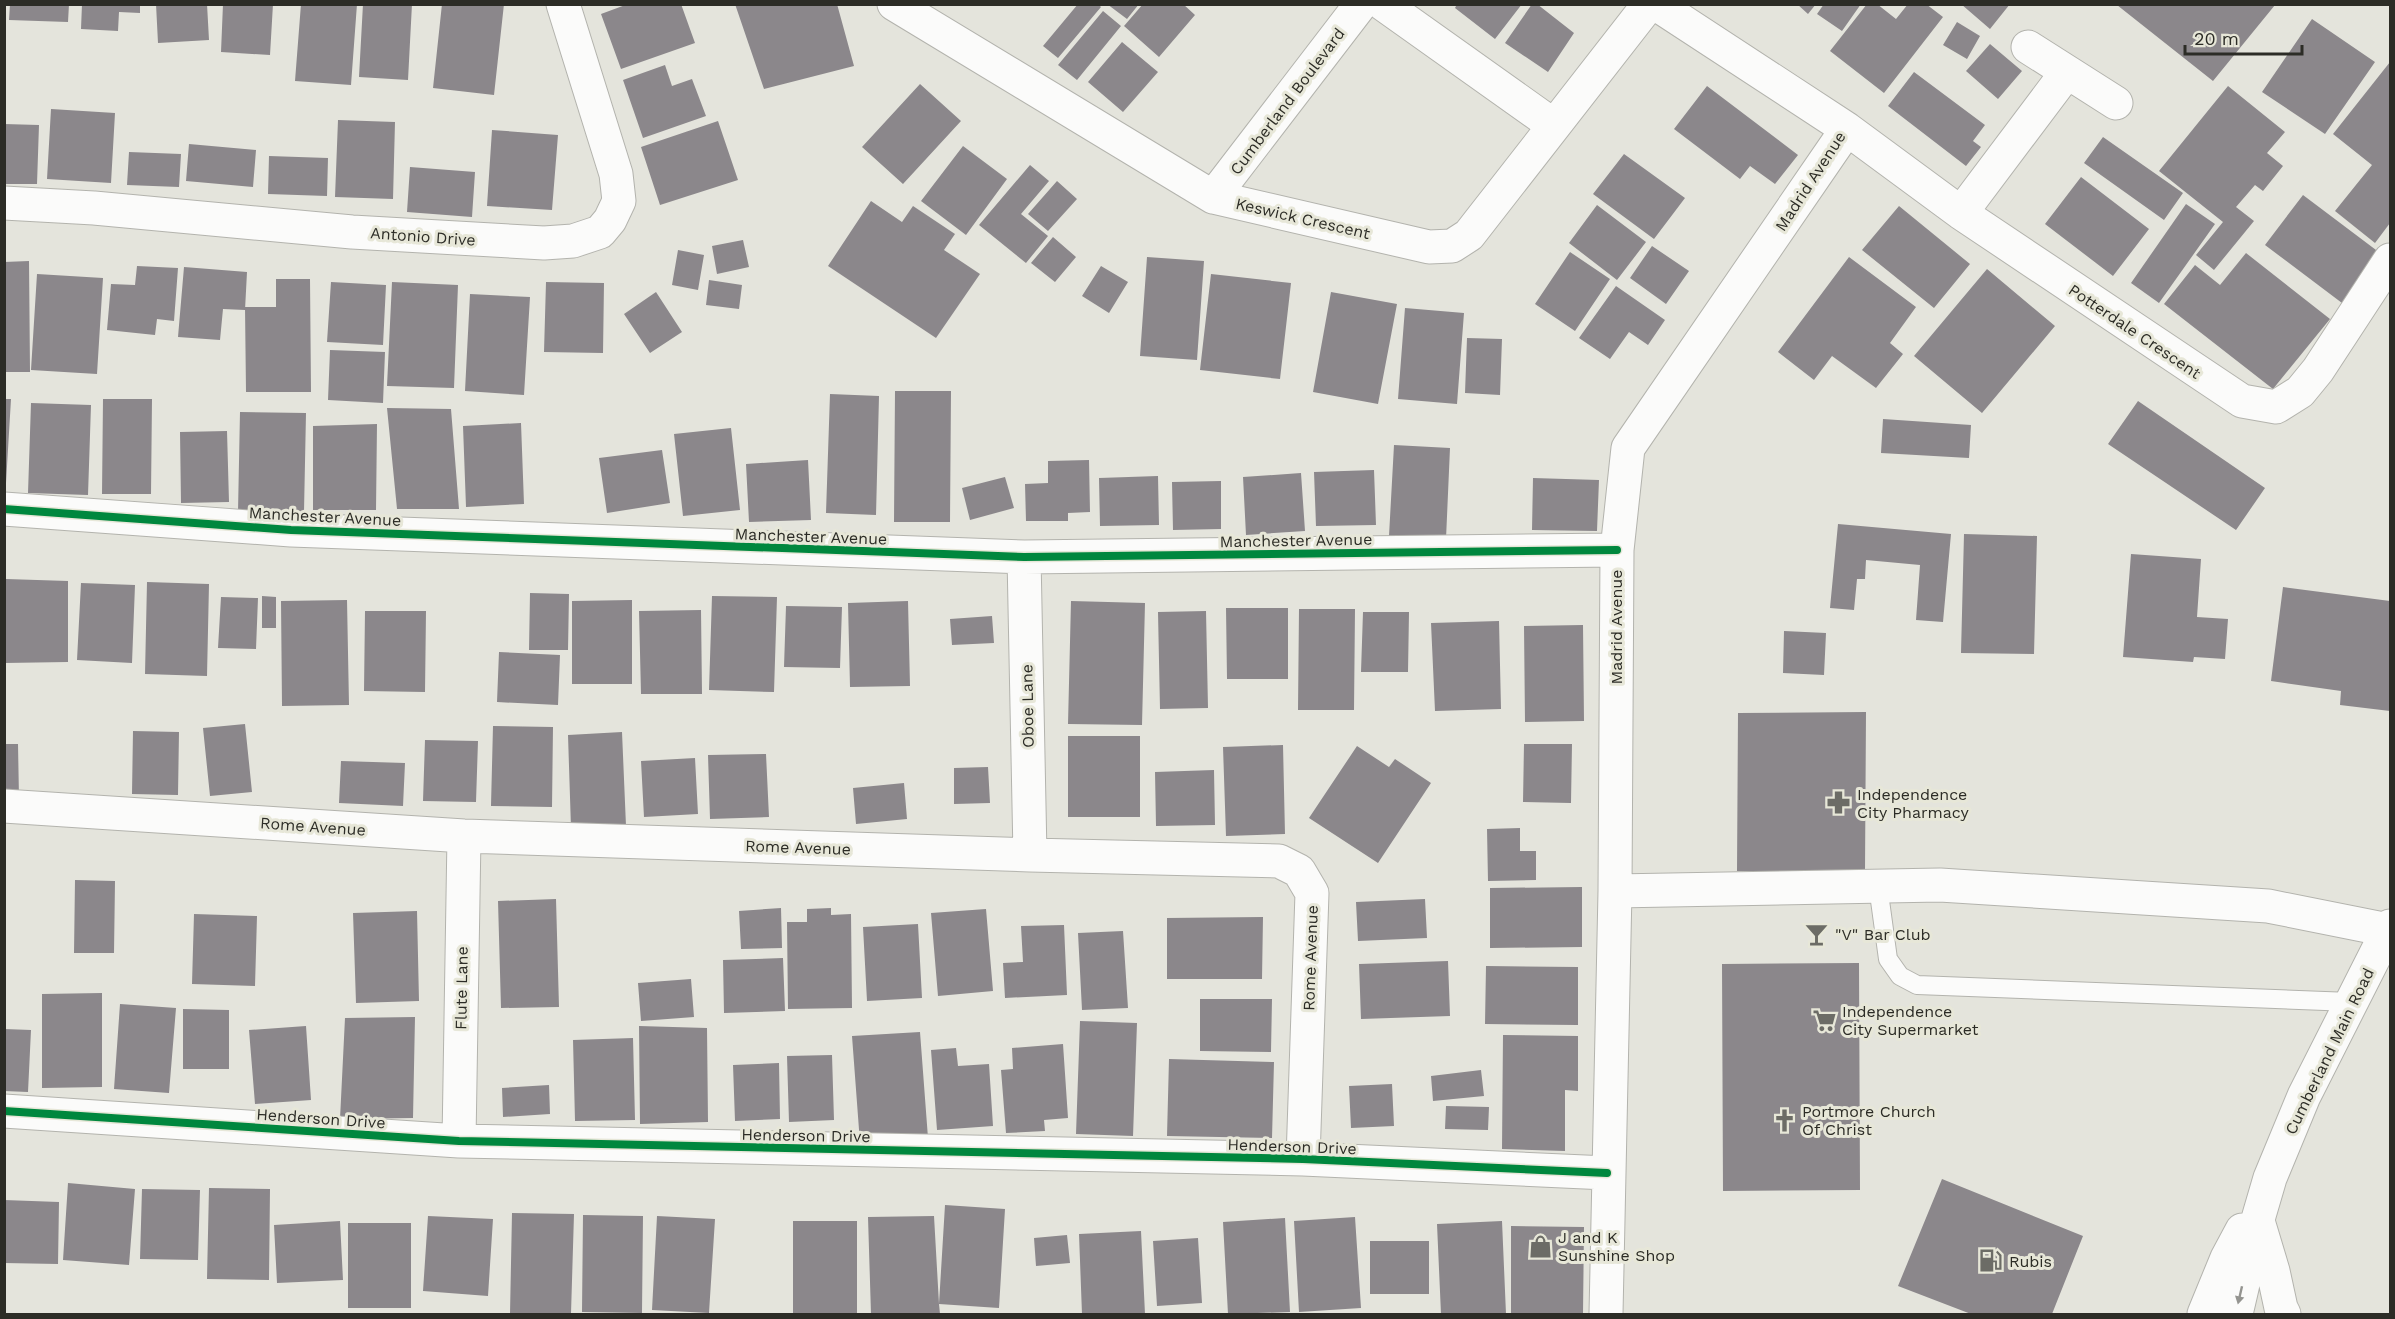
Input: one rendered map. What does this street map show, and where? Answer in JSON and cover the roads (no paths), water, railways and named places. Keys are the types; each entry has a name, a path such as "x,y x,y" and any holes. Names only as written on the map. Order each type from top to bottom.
{"street":[{"name":"Antonio Drive","path":"4,203 94,208 352,232 508,242 573,241 600,232 610,220 619,201 616,174 563,4"},
{"name":"Keswick Crescent","path":"894,4 1213,197 1429,247 1452,246 1469,236 1553,125 1650,4"},
{"name":"Cumberland Boulevard","path":"1213,197 1361,4"},
{"path":"1383,4 1553,125"},
{"name":"Madrid Avenue","path":"1606,1314 1614,891 1617,550 1628,448 1847,129 1656,4"},
{"path":"2028,47 2115,103"},
{"path":"1961,213 2067,72"},
{"name":"Potterdale Crescent","path":"1847,129 1961,213 2242,401 2276,407 2300,392 2318,370 2391,260"},
{"name":"Manchester Avenue","path":"4,509 291,530 1024,557 1617,550"},
{"name":"Oboe Lane","path":"1024,557 1030,855"},
{"name":"Rome Avenue","path":"4,806 464,836 1279,861 1299,871 1312,893 1303,1159"},
{"name":"Flute Lane","path":"459,1141 464,836"},
{"path":"1614,891 1940,885 2268,906 2389,928"},
{"name":"Cumberland Main Road","path":"2204,1314 2227,1258 2270,1178 2304,1096 2389,928"},
{"name":"Henderson Drive","path":"4,1111 459,1141 1303,1159 1608,1173"},
{"name":"Cumberland Main Road","path":"2236,1314 2270,1178"},
{"path":"2258,1219 2284,1314"}],"lane":[{"path":"1878,886 1888,959 1900,976 1917,985 2351,1002"}],"place":[{"name":"Independence City Pharmacy","path":"1839,803"},
{"name":"\"V\" Bar Club","path":"1817,934"},
{"name":"Independence City Supermarket","path":"1824,1020"},
{"name":"Portmore Church Of Christ","path":"1784,1120"},
{"name":"J and K Sunshine Shop","path":"1540,1246"},
{"name":"Rubis","path":"1991,1261"}]}
